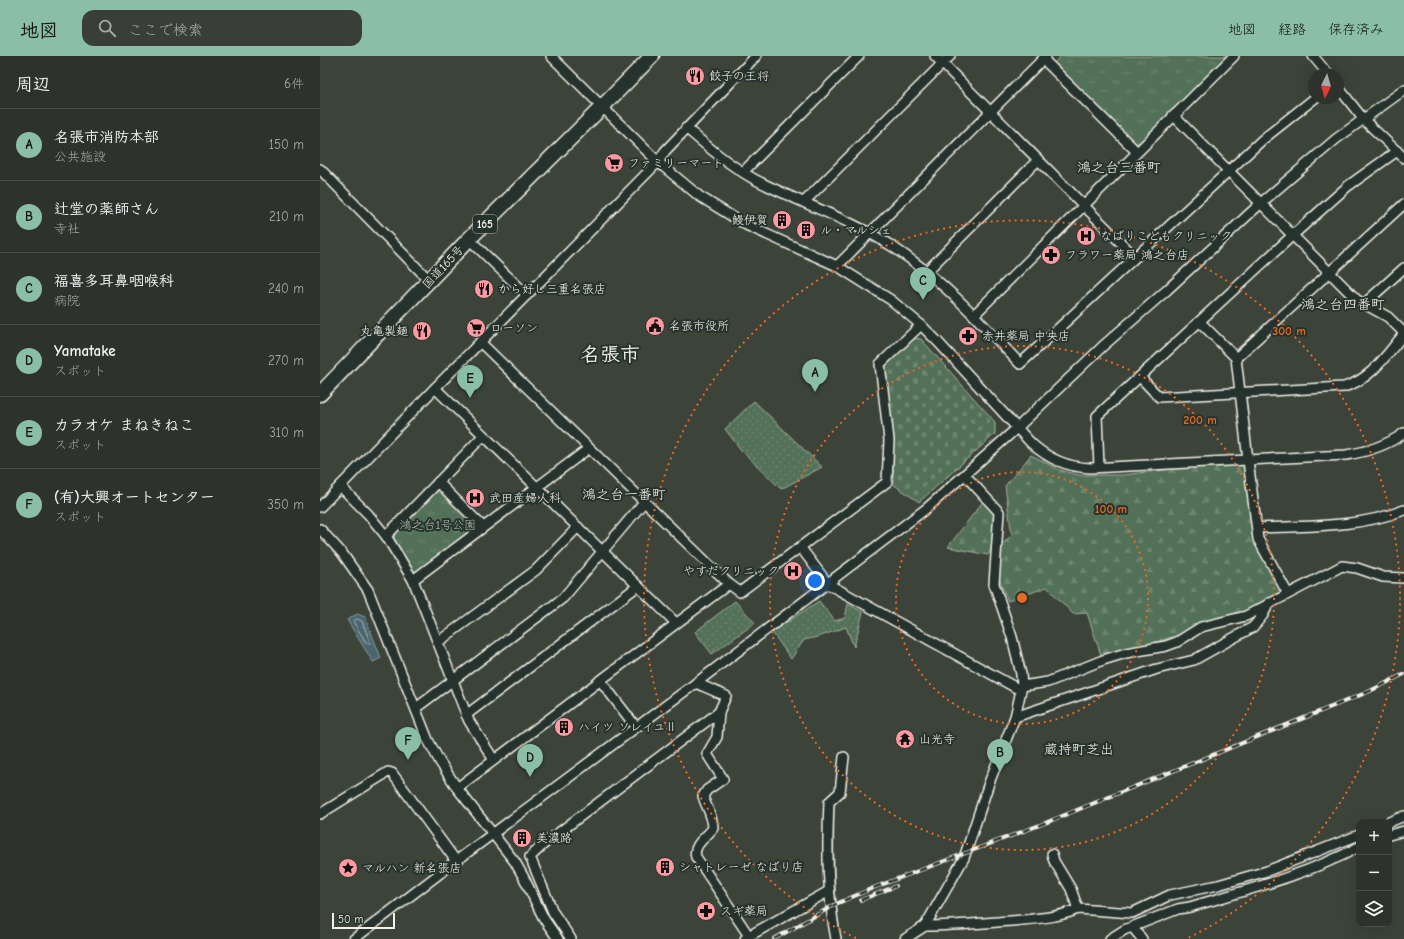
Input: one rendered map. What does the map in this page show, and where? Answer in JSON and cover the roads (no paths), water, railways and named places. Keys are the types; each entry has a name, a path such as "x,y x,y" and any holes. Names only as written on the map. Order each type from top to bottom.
{"highway":[{"name":"国道165号","path":"320,394 469,239 652,56"}],"street":[{"path":"551,56 658,162 699,196 717,208 766,234 837,266 891,300 921,325 1040,451 1055,460 1072,466 1100,467 1328,457 1351,454 1379,447 1404,433"},
{"path":"320,507 658,162 665,151 686,128 756,56"},
{"path":"743,172 859,56"},
{"path":"935,56 1135,257"},
{"path":"804,202 950,56"},
{"path":"974,315 1173,115 1234,56"},
{"path":"1313,56 1323,68"},
{"path":"837,266 1044,57 1137,152"},
{"path":"354,939 456,861 828,584 927,508 1017,428 1103,346 1261,203 1336,139 1404,90"},
{"path":"1344,95 1364,120 1404,158"},
{"path":"686,128 714,152 743,172 869,233 894,248 945,287 974,315 1020,364 1135,257 1230,172 1262,140 1308,104"},
{"path":"1140,377 1159,397 1338,388 1351,385 1363,379 1375,370 1404,333 1388,318 1357,300 1173,115"},
{"path":"1100,467 1097,416 1348,186 1397,151"},
{"path":"927,272 1038,160"},
{"path":"320,169 430,281"},
{"path":"1236,358 1404,204"},
{"path":"469,239 527,295"},
{"path":"1364,304 1404,268"},
{"path":"1200,322 1236,358 1258,539 1288,594"},
{"path":"480,342 588,449 729,584 740,592 801,548 887,482 889,440 880,364 921,325"},
{"path":"435,388 676,623"},
{"path":"386,536 483,436"},
{"path":"414,580 588,449"},
{"path":"905,939 925,926 964,858 989,784 1016,717 1021,688 1021,674 1012,638 994,584 999,512 965,475"},
{"path":"438,482 483,527"},
{"path":"340,486 368,514 386,536 414,580 466,715 477,736 494,760"},
{"path":"416,708 563,598 644,502"},
{"path":"1257,528 1355,522 1383,517 1404,510"},
{"path":"438,642 536,570 578,527"},
{"path":"320,528 342,553 368,590 428,740 440,762 457,788 494,833 515,862 544,919 558,939"},
{"path":"801,548 828,584 1021,688 1048,682 1103,660 1126,653 1166,646 1177,642 1201,627 1246,616 1342,566 1357,568 1383,577 1404,578"},
{"path":"457,788 729,584"},
{"path":"466,715 638,586"},
{"path":"1016,717 1157,669 1194,660 1253,628 1263,615 1269,603"},
{"path":"600,680 636,727"},
{"path":"696,683 726,696 719,712 717,737 707,754 723,779 707,790 703,796 711,814 713,828 697,846 695,852 696,857 747,938 828,891"},
{"path":"571,939 553,912 530,857 719,712"},
{"path":"836,939 828,891 827,839 829,802 840,792 844,758"},
{"path":"320,814 388,772 392,773 456,861"},
{"path":"1392,821 1404,816"},
{"path":"1392,834 1404,831"},
{"path":"925,926 970,925 1033,919 1070,913 1078,909 1132,913 1170,895 1218,885 1267,871 1356,836"},
{"path":"1110,939 1124,930 1133,928 1178,909 1190,907 1265,885 1317,867 1339,858 1356,849"},
{"path":"1052,854 1054,861 1072,889 1078,909"},
{"path":"1133,928 1142,939"}],"water":[{"path":"357,614 365,617 381,658 373,662 347,620"}],"railway":[{"path":"774,939 836,904 873,888 1045,823 1368,692 1404,674"},
{"path":"861,900 896,886"}],"place":[{"name":"餃子の王将","path":"695,76"},
{"name":"ファミリーマート","path":"614,163"},
{"name":"鰻伊賀","path":"782,220"},
{"name":"ル・マルシェ","path":"806,230"},
{"name":"なばりこどもクリニック","path":"1086,236"},
{"name":"フラワー薬局 鴻之台店","path":"1051,255"},
{"name":"から好し三重名張店","path":"484,289"},
{"name":"福喜多耳鼻咽喉科","path":"923,300"},
{"name":"名張市役所","path":"655,326"},
{"name":"ローソン","path":"476,328"},
{"name":"丸亀製麺","path":"422,331"},
{"name":"赤井薬局 中央店","path":"968,336"},
{"name":"名張市消防本部","path":"815,392"},
{"name":"カラオケ まねきねこ","path":"470,398"},
{"name":"武田産婦人科","path":"475,498"},
{"name":"やすだクリニック","path":"793,571"},
{"name":"ハイツ ソレイユⅡ","path":"564,727"},
{"name":"山光寺","path":"905,739"},
{"name":"(有)大興オートセンター","path":"408,760"},
{"name":"辻堂の薬師さん","path":"1000,772"},
{"name":"Yamatake","path":"530,777"},
{"name":"美濃路","path":"522,838"},
{"name":"シャトレーゼ なばり店","path":"665,867"},
{"name":"マルハン 新名張店","path":"348,868"},
{"name":"スギ薬局","path":"706,911"}],"district":[{"name":"鴻之台三番町","path":"1119,167"},
{"name":"鴻之台四番町","path":"1343,304"},
{"name":"名張市","path":"610,354"},
{"name":"鴻之台一番町","path":"624,494"},
{"name":"蔵持町芝出","path":"1079,749"}],"park label":[{"name":"鴻之台1号公園","path":"438,525"}]}
